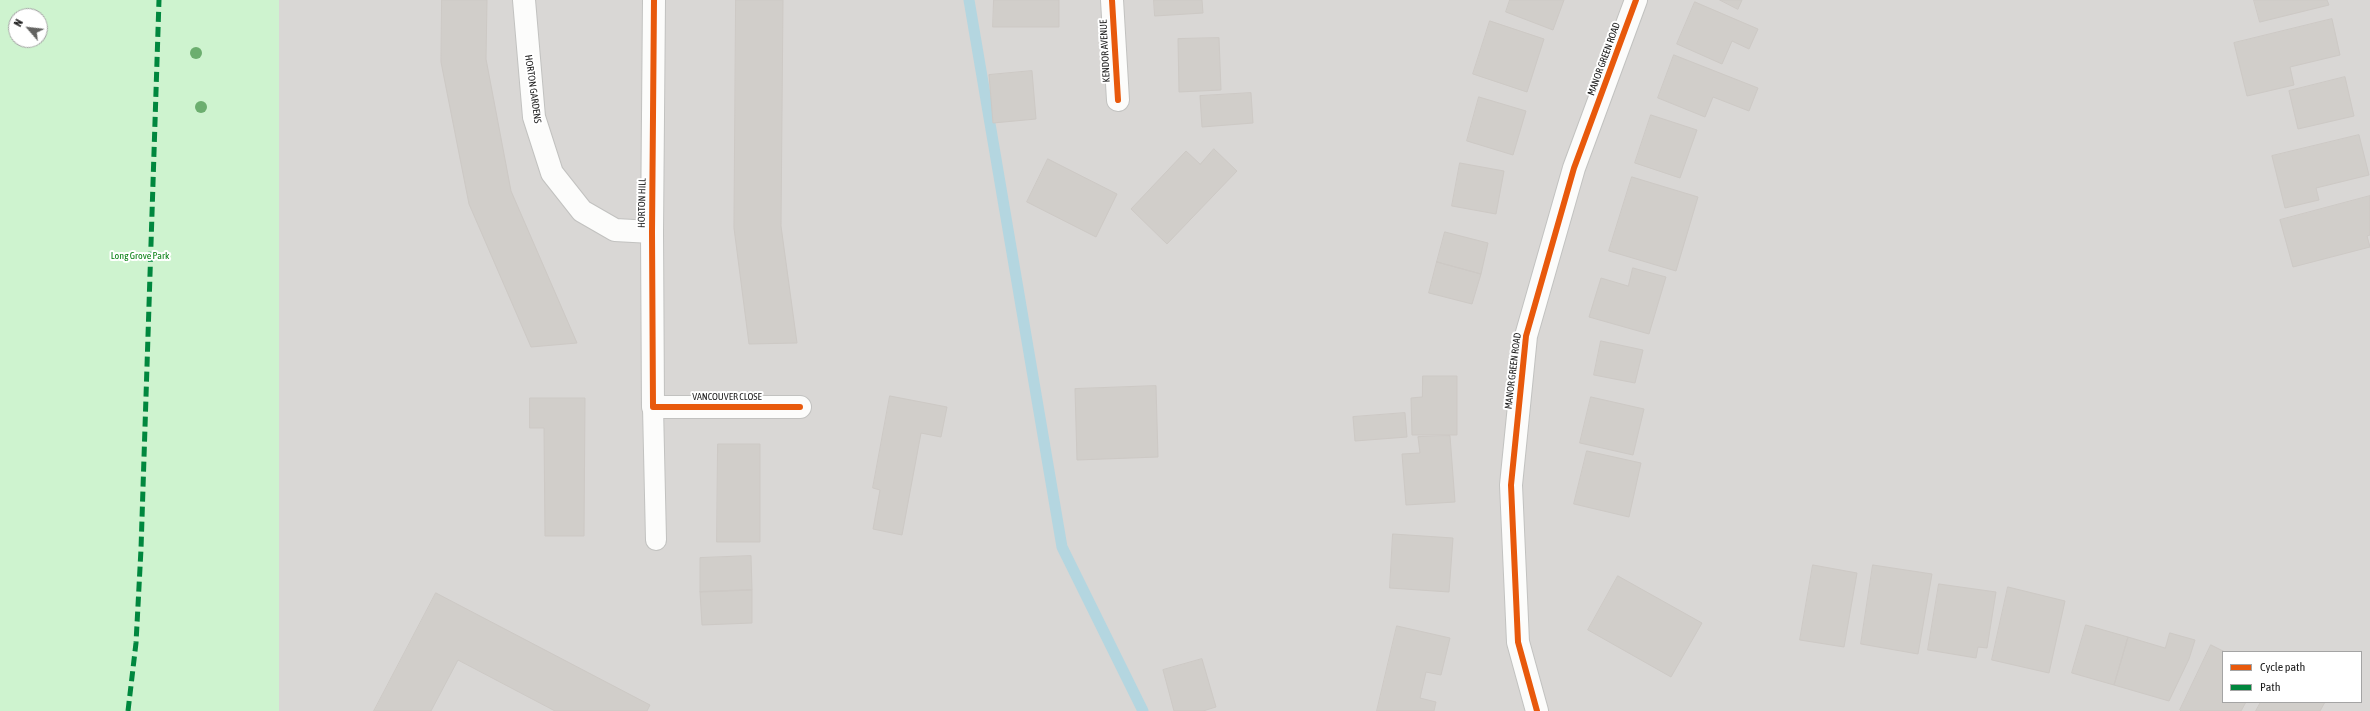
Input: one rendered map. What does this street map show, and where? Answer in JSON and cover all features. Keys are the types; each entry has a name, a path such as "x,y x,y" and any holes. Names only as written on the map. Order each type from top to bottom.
{"street":[{"name":"HORTON GARDENS","path":"524,0 534,117 552,173 582,211 615,230 652,232"},
{"name":"HORTON HILL","path":"653,407 652,232 654,0"},
{"name":"KENDOR AVENUE","path":"1112,0 1118,100"},
{"name":"MANOR GREEN ROAD","path":"1537,711 1518,642 1511,485 1526,336 1574,168 1636,0"},
{"name":"VANCOUVER CLOSE","path":"653,407 800,407"}],"lane":[{"path":"653,407 656,540"}],"shaded area":[{"path":"279,0 2370,0 2370,711 279,711"}],"green space":[{"name":"Long Grove Park","path":"0,0 279,0 279,711 0,711"}],"building":[{"path":"442,0 487,0 486,59 511,191 577,343 531,347 469,204 441,62"},
{"path":"736,0 783,0 781,226 797,343 749,344 734,228"},
{"path":"994,0 1059,0 1059,27 993,27"},
{"path":"1154,0 1202,0 1203,13 1155,16"},
{"path":"1510,0 1564,0 1553,30 1506,12"},
{"path":"1720,0 1742,0 1738,9"},
{"path":"2254,0 2327,0 2329,5 2260,22"},
{"path":"1695,2 1758,29 1749,49 1732,41 1722,64 1677,44"},
{"path":"2332,19 2340,55 2290,67 2294,85 2247,96 2234,43"},
{"path":"1490,21 1544,39 1527,92 1473,74"},
{"path":"1219,38 1221,90 1179,92 1178,39"},
{"path":"1674,55 1758,88 1749,111 1713,97 1705,117 1658,98"},
{"path":"1032,71 1036,119 993,123 989,75"},
{"path":"2345,77 2354,116 2298,129 2289,91"},
{"path":"1251,93 1253,123 1202,127 1200,96"},
{"path":"1479,97 1526,111 1513,155 1467,141"},
{"path":"1651,115 1697,130 1680,178 1635,163"},
{"path":"2359,135 2369,175 2316,188 2319,200 2285,208 2272,156"},
{"path":"1214,149 1237,171 1167,244 1131,209 1186,151 1200,164"},
{"path":"1048,159 1117,194 1096,237 1027,202"},
{"path":"1460,163 1504,171 1496,214 1452,206"},
{"path":"1632,177 1698,197 1676,271 1609,251"},
{"path":"2370,196 2370,235 2367,236 2370,247 2293,267 2280,220"},
{"path":"1445,232 1488,243 1481,274 1437,262"},
{"path":"1437,262 1481,274 1472,304 1429,293"},
{"path":"1633,268 1666,277 1649,334 1589,317 1601,278 1628,286"},
{"path":"1601,341 1643,350 1635,383 1594,375"},
{"path":"1423,376 1457,376 1457,435 1412,435 1411,398 1422,397"},
{"path":"1156,386 1158,457 1077,460 1075,389"},
{"path":"890,396 947,407 941,437 921,433 902,535 873,529 880,490 873,488"},
{"path":"1591,397 1644,409 1633,455 1580,443"},
{"path":"530,398 585,398 584,536 545,536 544,428 530,428"},
{"path":"1405,413 1407,437 1355,441 1353,417"},
{"path":"1450,436 1455,502 1406,505 1402,454 1420,453 1418,437"},
{"path":"718,444 760,444 760,542 717,542"},
{"path":"1587,451 1641,463 1629,517 1574,504"},
{"path":"1393,534 1453,538 1449,592 1390,588"},
{"path":"751,556 752,590 700,592 700,558"},
{"path":"1813,565 1857,573 1844,647 1800,640"},
{"path":"1873,565 1932,574 1918,654 1861,644"},
{"path":"1618,576 1702,623 1671,677 1588,630"},
{"path":"1939,584 1996,592 1987,648 1978,647 1976,658 1928,650"},
{"path":"2008,587 2065,601 2049,673 1992,660"},
{"path":"752,590 752,623 702,625 700,592"},
{"path":"436,593 650,705 647,711 555,711 458,660 431,711 374,711"},
{"path":"2086,625 2128,637 2114,685 2072,673"},
{"path":"1397,626 1450,638 1441,675 1426,672 1420,698 1436,702 1434,711 1377,711"},
{"path":"2170,633 2195,640 2189,659 2169,701 2114,685 2128,637 2165,648"},
{"path":"2211,645 2223,651 2222,703 2245,703 2241,711 2180,710"},
{"path":"1202,659 1216,707 1203,711 1174,711 1163,670"},
{"path":"2260,703 2324,703 2320,711 2256,711"}],"waterway":[{"path":"969,0 1062,547 1143,711"}],"marked path":[{"path":"128,711 136,643 141,549 159,0"}],"cycle path":[{"path":"654,0 652,232 653,407 800,407"},
{"path":"1112,0 1118,100"},
{"path":"1537,711 1518,642 1511,485 1526,336 1574,168 1636,0"}]}
